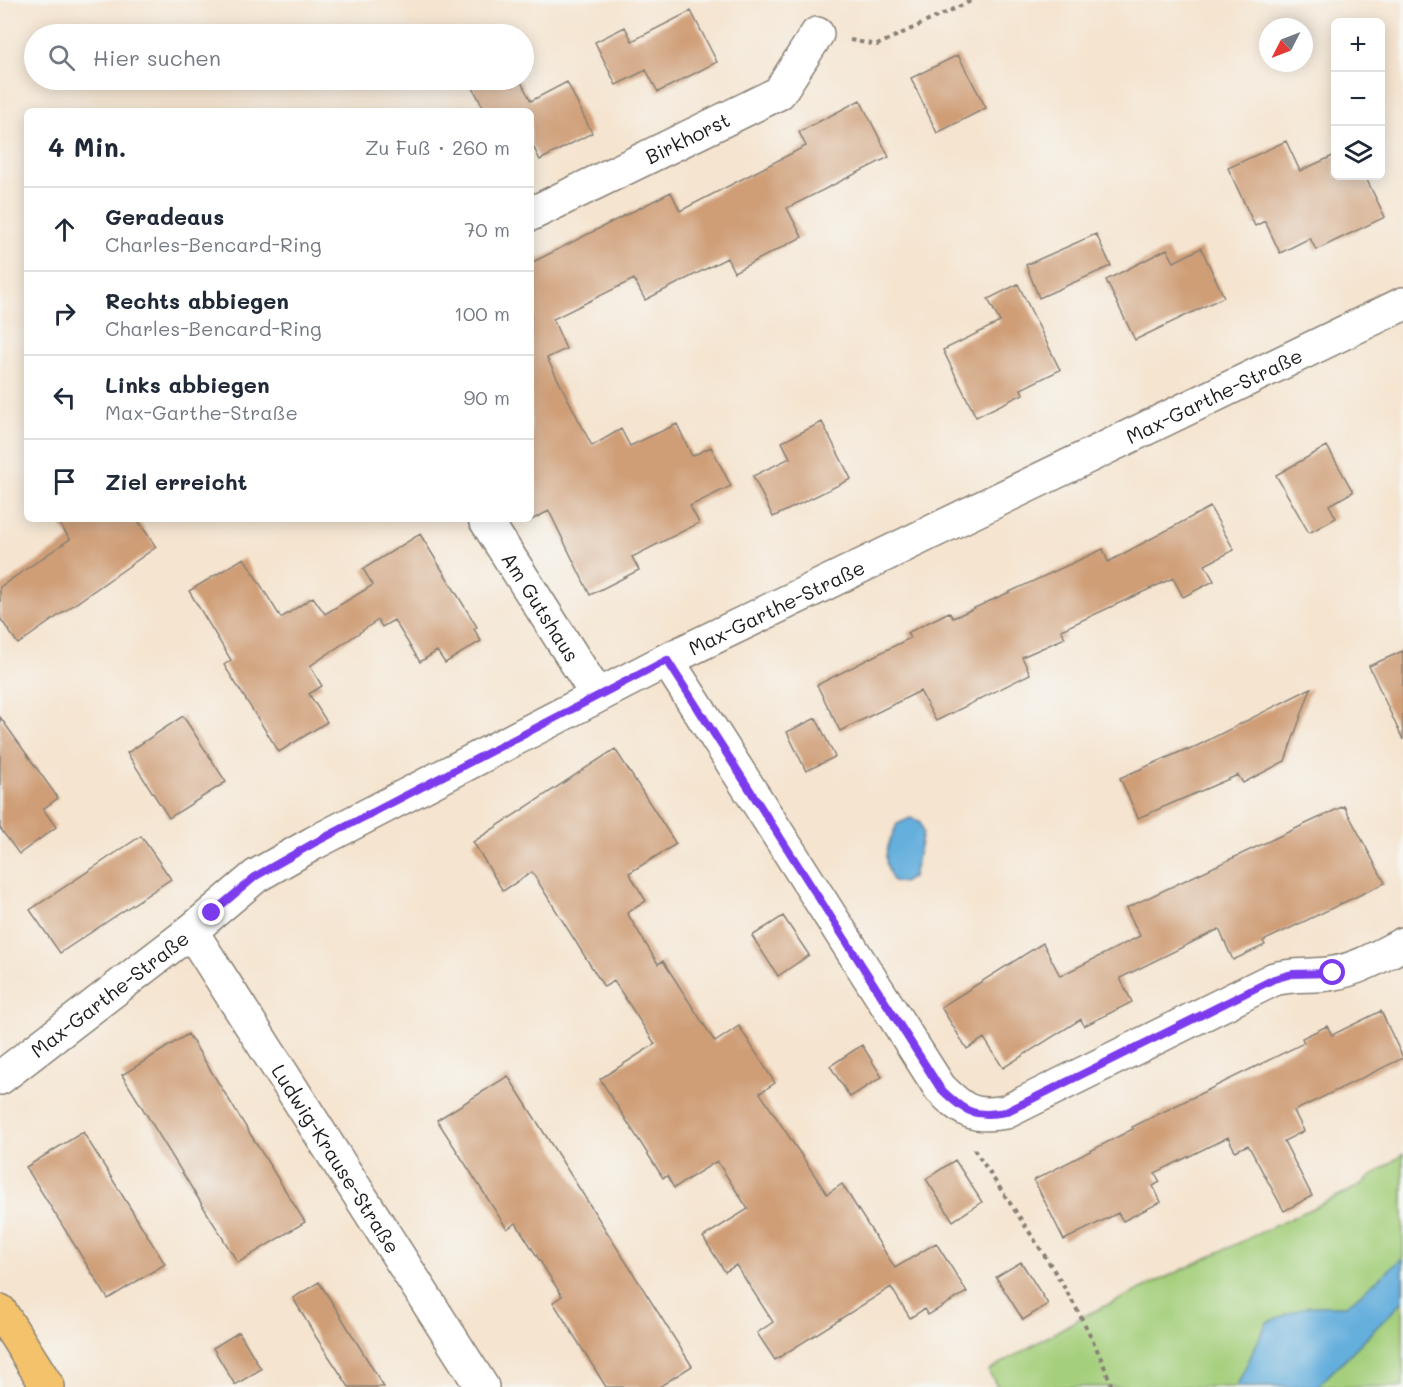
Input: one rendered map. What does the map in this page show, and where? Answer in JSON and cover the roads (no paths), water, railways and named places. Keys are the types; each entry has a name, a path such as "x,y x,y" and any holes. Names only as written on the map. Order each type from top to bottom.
{"main road":[{"path":"0,1311 48,1387"}],"street":[{"name":"Birkhorst","path":"534,213 779,93 817,34"},
{"name":"Max-Garthe-Straße","path":"0,1078 190,931 256,876 667,660 1403,304"},
{"name":"Am Gutshaus","path":"486,522 597,695"},
{"path":"667,660 940,1088 961,1109 986,1116 1006,1112 1274,979 1292,974 1333,973 1358,966 1403,944"},
{"name":"Ludwig-Krause-Straße","path":"190,931 482,1387"}],"water":[{"path":"910,818 920,821 923,833 913,877 903,883 893,881 887,865 886,852 897,824"},
{"path":"1403,1258 1403,1301 1317,1387 1236,1387 1267,1322 1308,1306 1346,1306"}]}
